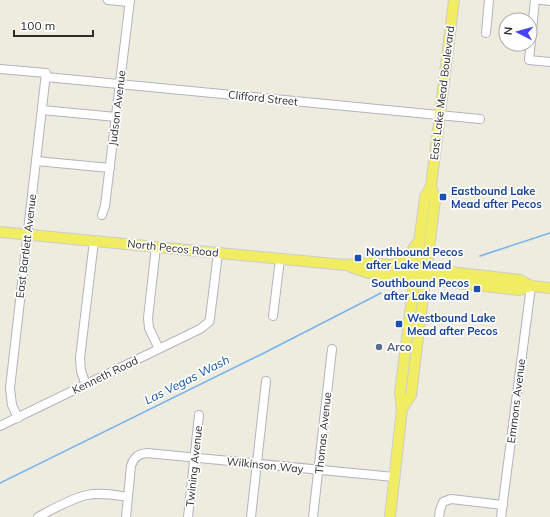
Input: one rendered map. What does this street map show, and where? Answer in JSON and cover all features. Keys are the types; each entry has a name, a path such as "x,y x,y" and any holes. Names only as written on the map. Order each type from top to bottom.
{"main road":[{"name":"East Lake Mead Boulevard","path":"420,274 420,238 425,197 431,186 454,0"},
{"name":"East Lake Mead Boulevard","path":"390,517 402,410 400,394 420,274 435,200 431,186"},
{"name":"North Pecos Road","path":"0,232 345,265 371,263 388,265 420,274"},
{"path":"388,265 401,262 407,258 420,238"},
{"name":"North Pecos Road","path":"345,265 370,273 420,274 520,280 532,286 550,288"}],"street":[{"path":"108,0 130,1"},
{"path":"486,33 489,0"},
{"path":"534,0 529,60 550,62"},
{"path":"541,0 550,1"},
{"name":"Judson Avenue","path":"102,215 105,206 110,168 130,1"},
{"name":"Clifford Street","path":"0,69 119,84 480,119"},
{"name":"East Bartlett Avenue","path":"18,418 12,405 10,388 46,75"},
{"path":"42,110 116,117"},
{"path":"36,161 110,168"},
{"path":"86,384 81,371 80,358 94,241"},
{"path":"156,247 148,318 149,328 159,349"},
{"name":"Kenneth Road","path":"0,426 200,329 208,322 210,318 218,253"},
{"path":"273,316 280,259"},
{"name":"Emmons Avenue","path":"501,517 532,286"},
{"name":"Thomas Avenue","path":"313,517 332,349"},
{"path":"251,517 266,381"},
{"name":"Twining Avenue","path":"188,517 199,415"},
{"name":"Wilkinson Way","path":"128,497 133,460 140,454 147,453 394,478"},
{"path":"38,517 54,513 75,499 87,495 97,494 128,497 126,517"},
{"path":"439,517 443,502 451,499 503,505"}],"waterway":[{"name":"Las Vegas Wash","path":"480,256 550,233"},
{"name":"Las Vegas Wash","path":"0,483 262,354 381,293"}],"place":[{"name":"Eastbound Lake Mead after Pecos","path":"443,197"},
{"name":"Northbound Pecos after Lake Mead","path":"358,258"},
{"name":"Southbound Pecos after Lake Mead","path":"477,289"},
{"name":"Westbound Lake Mead after Pecos","path":"399,324"},
{"name":"Arco","path":"379,347"}]}
